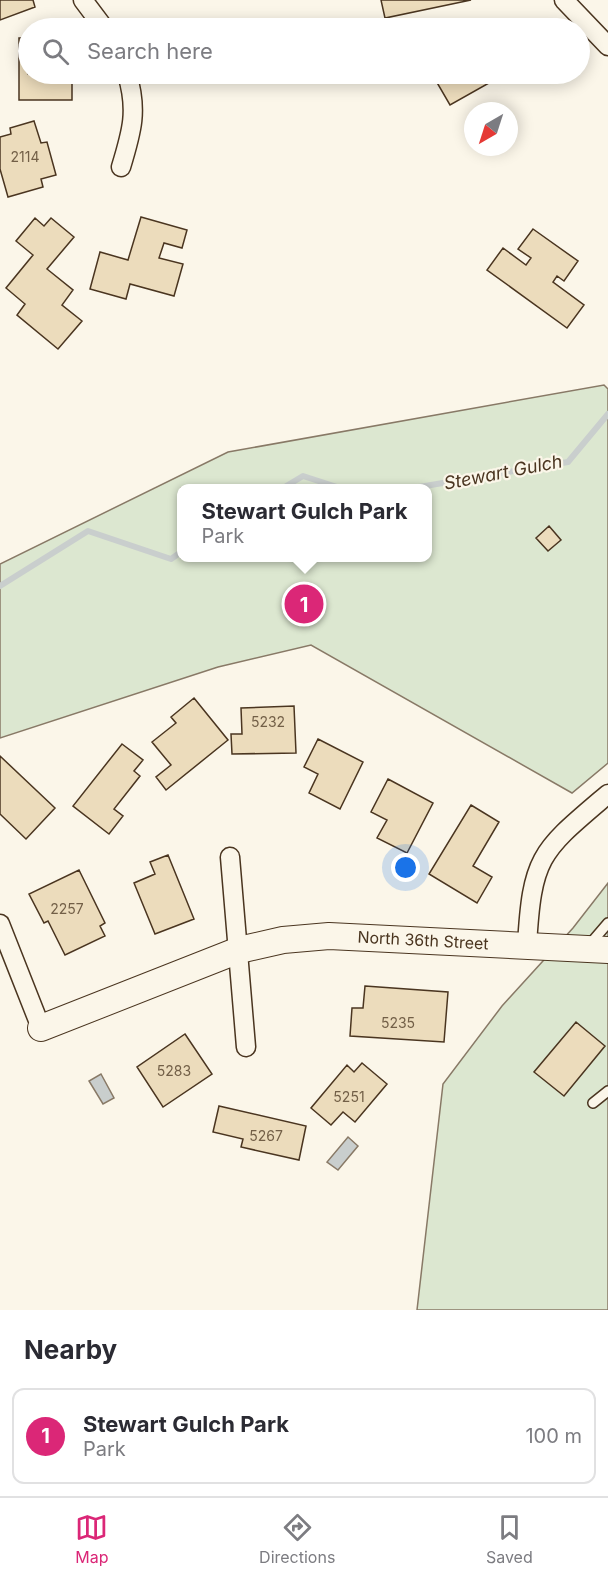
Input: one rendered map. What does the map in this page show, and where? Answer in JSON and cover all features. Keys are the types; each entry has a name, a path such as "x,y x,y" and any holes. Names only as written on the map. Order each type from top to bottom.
{"street":[{"path":"83,0 96,18"},
{"path":"564,0 581,18"},
{"path":"590,27 608,46"},
{"path":"121,167 132,132 134,97 130,84"},
{"path":"527,946 534,878 543,857 556,838 608,794"},
{"path":"230,857 246,1047"},
{"path":"0,924 42,1028"},
{"name":"North 36th Street","path":"42,1028 239,950 283,940 329,936 597,949"}],"lane":[{"path":"597,949 608,923"},
{"path":"593,1103 608,1091"}],"green space":[{"path":"604,385 608,389 608,763 572,793 311,645 218,667 0,738 0,564 228,452"},
{"path":"608,883 608,1310 417,1310 443,1084 502,1006 573,928"}],"shaded area":[{"path":"101,1074 114,1098 103,1104 89,1081"},
{"path":"348,1137 358,1146 338,1170 327,1162"}],"building":[{"path":"0,0 33,0 35,7 0,20"},
{"path":"381,0 471,0 385,18"},
{"path":"19,84 72,84 72,100 19,100"},
{"path":"438,84 487,84 450,105"},
{"path":"34,121 41,143 47,142 56,175 41,179 43,187 8,197 0,169 0,137 11,134 10,128"},
{"path":"141,217 187,230 182,248 164,243 159,258 183,264 174,296 130,284 126,299 90,289 100,252 128,260"},
{"path":"35,218 44,226 51,218 74,237 47,269 73,290 62,305 82,321 58,349 17,315 25,304 6,288 33,255 16,241"},
{"path":"533,229 578,261 564,281 557,276 553,282 584,305 567,328 487,270 503,248 526,265 531,258 518,249"},
{"path":"549,526 561,540 548,551 536,538"},
{"path":"194,698 228,740 166,790 156,777 171,765 152,742 176,723 171,717"},
{"path":"294,706 296,753 232,754 231,734 242,734 241,708"},
{"path":"318,739 363,762 340,809 309,793 318,774 304,767"},
{"path":"122,744 143,760 134,771 140,776 114,809 123,816 109,834 73,806"},
{"path":"0,756 55,808 26,839 0,814"},
{"path":"388,779 433,803 407,853 377,838 387,820 371,812"},
{"path":"471,805 499,822 473,866 492,877 477,903 429,874"},
{"path":"168,855 194,919 155,934 134,883 155,874 150,862"},
{"path":"79,870 105,923 100,926 105,936 65,955 48,921 44,923 29,894"},
{"path":"365,986 448,992 444,1042 350,1036 352,1008 363,1008"},
{"path":"576,1022 605,1046 564,1096 534,1072"},
{"path":"185,1034 212,1074 163,1107 137,1067"},
{"path":"362,1063 387,1084 355,1122 343,1112 331,1125 311,1108 347,1065 354,1072"},
{"path":"219,1106 306,1126 299,1160 241,1147 243,1139 213,1132"}],"waterway":[{"name":"Stewart Gulch","path":"432,485 568,462 608,414"},
{"name":"Stewart Gulch","path":"290,484 303,476 328,484"},
{"name":"Stewart Gulch","path":"0,586 88,531 171,559 177,555"}],"place":[{"name":"Stewart Gulch Park","path":"304,604"}]}
